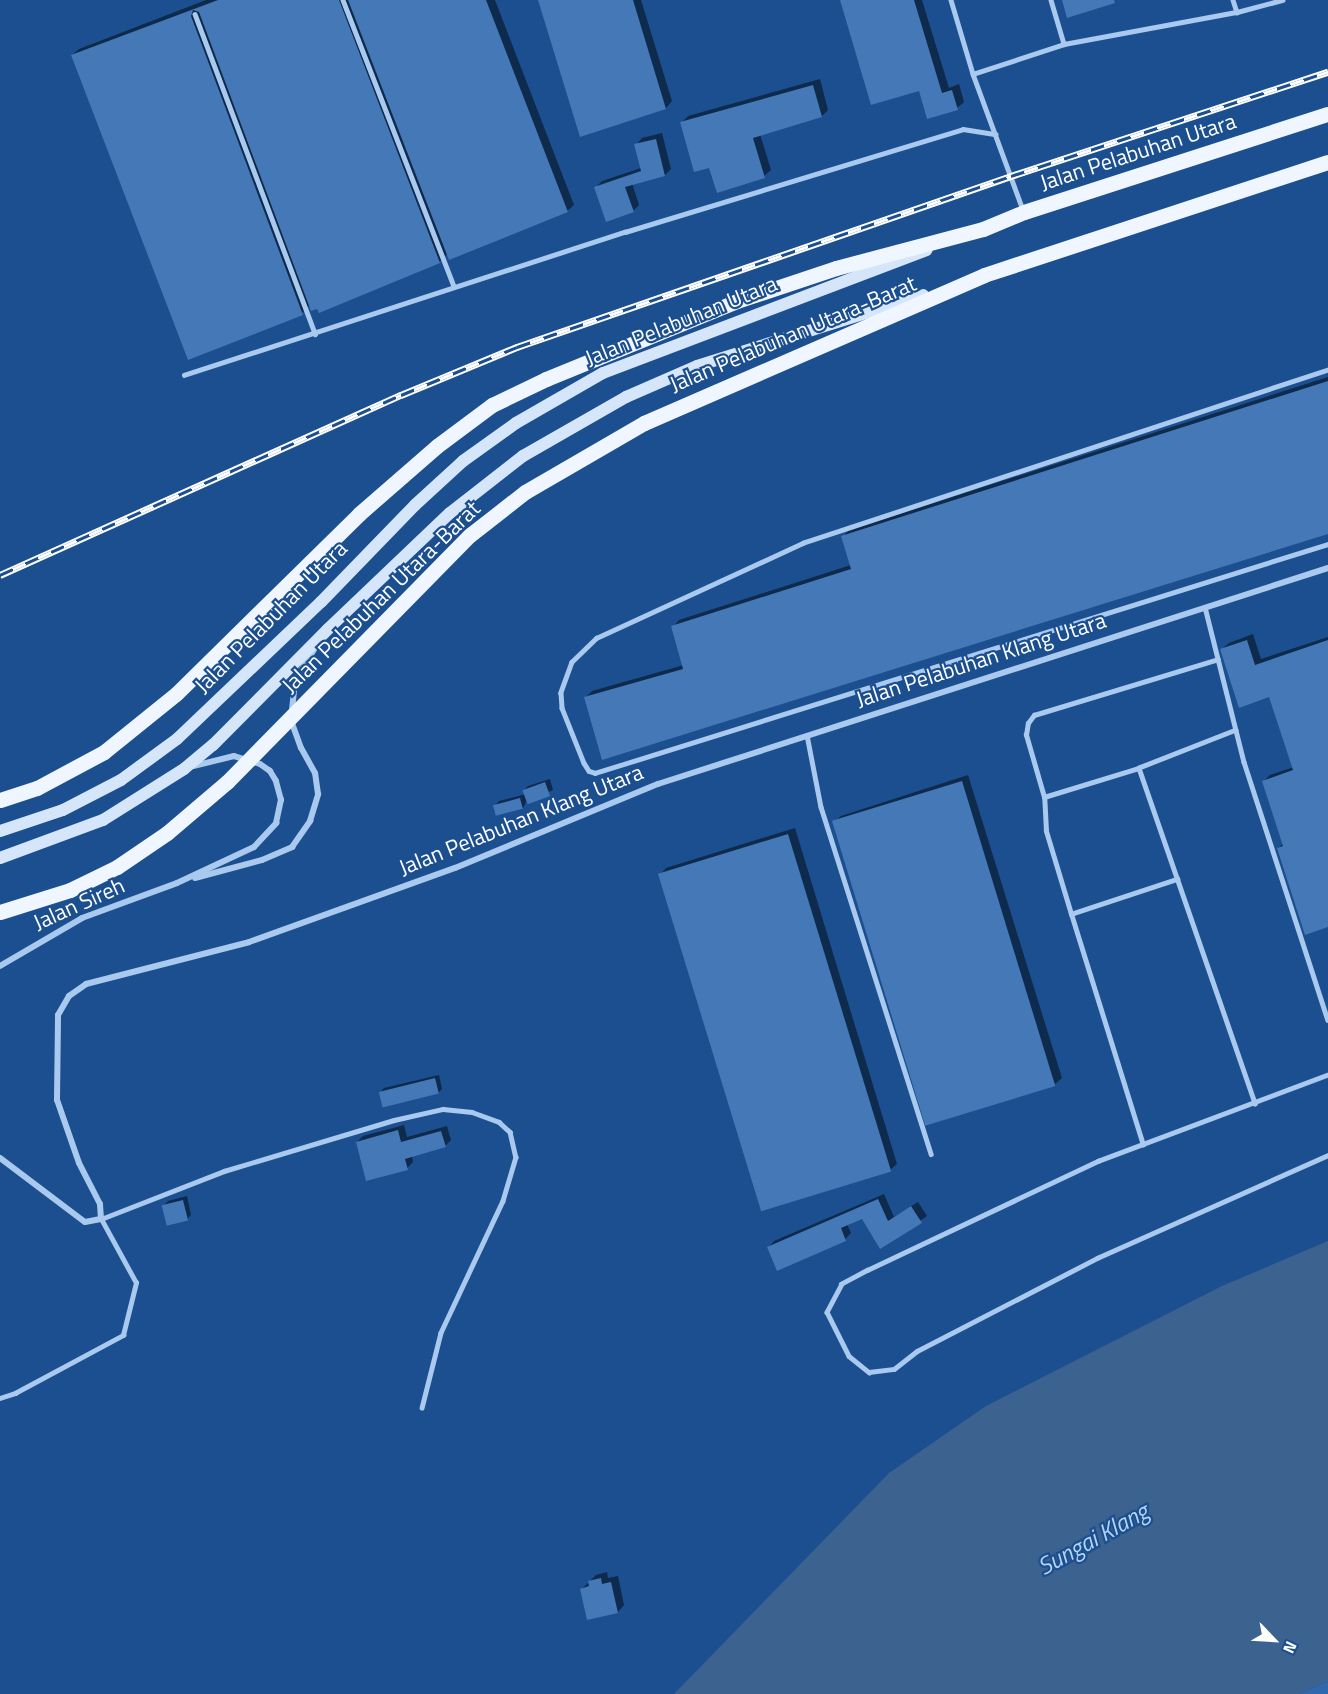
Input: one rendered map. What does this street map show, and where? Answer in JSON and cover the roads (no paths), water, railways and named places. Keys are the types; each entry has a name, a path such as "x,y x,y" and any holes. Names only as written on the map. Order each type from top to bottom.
{"main road":[{"name":"Jalan Pelabuhan Utara","path":"0,831 72,805 121,780 177,739 321,602 415,505 462,461 516,423 603,373 1024,212 1328,114"},
{"path":"0,858 41,845 104,820 184,769 213,745 328,629 450,513 523,456 626,397 697,366 1328,162"},
{"name":"Jalan Pelabuhan Utara-Barat","path":"0,800 37,788 104,752 176,694 359,514 437,446 492,405 546,379 736,300 836,268 982,229"},
{"name":"Jalan Pelabuhan Utara-Barat","path":"0,912 70,890 117,867 167,833 227,782 471,535 525,492 644,423 984,275"}],"street":[{"name":"Jalan Pelabuhan Klang Utara","path":"101,1220 100,1204 79,1162 57,1100 58,1015 69,996 86,984 249,942 455,868 658,784 1328,568"},
{"path":"177,883 262,860 292,847 310,821 318,794 315,773 301,748 291,723 295,680 328,629"},
{"path":"177,883 254,847 276,822 281,800 276,781 270,771 260,764 234,756 184,769"},
{"name":"Jalan Sireh","path":"0,966 82,918 177,883"},
{"path":"0,1158 85,1222 101,1220"}],"lane":[{"path":"344,0 454,286"},
{"path":"951,0 973,74 1024,212"},
{"path":"1051,0 1064,44"},
{"path":"1233,0 1237,12"},
{"path":"973,74 1064,44 1237,12 1282,0"},
{"path":"195,14 315,333"},
{"path":"184,375 454,286 963,129 996,134"},
{"path":"1328,370 804,543 597,638 572,662 561,693 562,708 584,763 589,771 595,773 1328,544"},
{"path":"1206,607 1236,730 1328,1020"},
{"path":"1143,1145 1046,831 1044,797 1026,735 1028,723 1034,715 1218,659"},
{"path":"1044,797 1139,768 1236,730"},
{"path":"807,735 821,807 931,1154"},
{"path":"1139,768 1255,1103"},
{"path":"1071,914 1177,879"},
{"path":"1328,1075 1099,1161 842,1284 827,1312 849,1356 869,1372 894,1369 917,1351 1097,1258 1328,1155"},
{"path":"0,1398 15,1393 123,1335 136,1283 101,1220 224,1171 393,1120 443,1109 472,1112 499,1122 510,1132 516,1157 503,1201 441,1333 422,1408"}],"water":[{"name":"Sungai Klang","path":"1328,1241 1328,1681 1299,1694 674,1694 889,1473 986,1406 1222,1286"}],"railway":[{"path":"0,575 401,395 517,347 1011,176 1328,72"}]}
